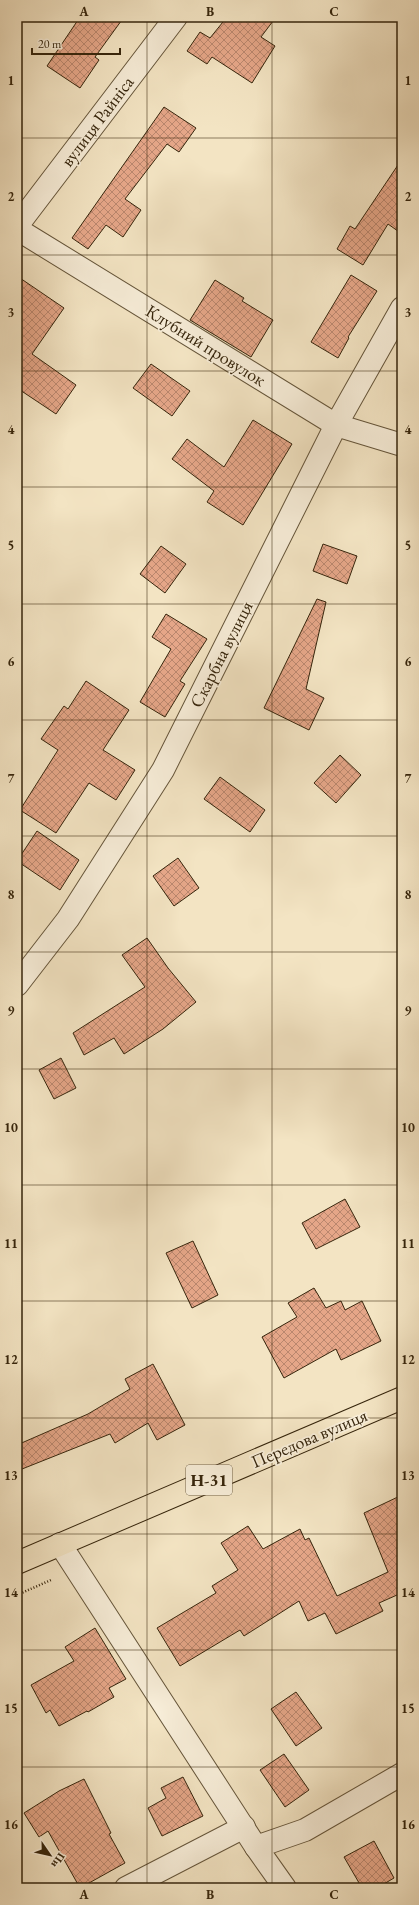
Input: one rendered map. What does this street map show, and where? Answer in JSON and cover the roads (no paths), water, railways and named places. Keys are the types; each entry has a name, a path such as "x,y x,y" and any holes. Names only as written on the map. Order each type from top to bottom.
{"main road":[{"name":"Передова вулиця","path":"17,1562 402,1398"}],"street":[{"name":"вулиця Райніса","path":"17,226 176,17"},
{"name":"Клубний провулок","path":"17,229 336,425 402,445"},
{"name":"Скарбна вулиця","path":"17,985 68,919 163,770 336,425 402,308"},
{"path":"60,1544 256,1847 285,1888"},
{"path":"256,1847 305,1830 402,1774"},
{"path":"126,1888 244,1827"}]}
